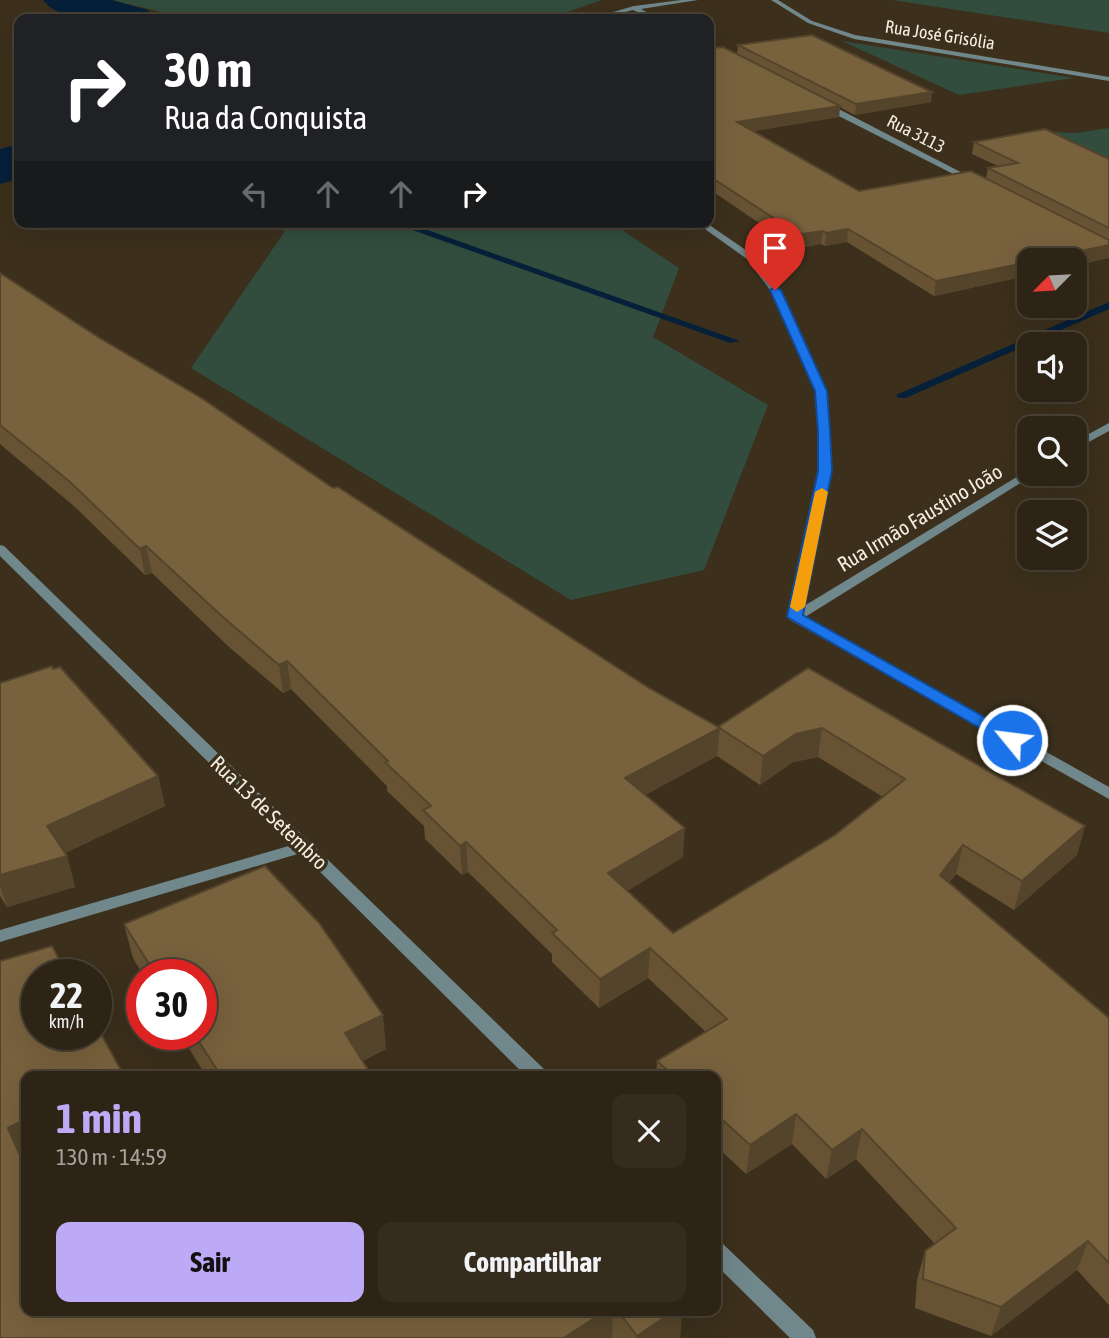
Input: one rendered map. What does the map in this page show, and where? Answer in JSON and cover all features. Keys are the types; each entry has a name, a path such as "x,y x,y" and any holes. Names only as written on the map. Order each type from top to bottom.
{"street":[{"path":"611,14 634,8 695,0"},
{"name":"Rua José Grisólia","path":"774,0 810,22 854,37 1109,79"},
{"path":"634,8 646,14"},
{"name":"Rua 3113","path":"818,102 988,188"},
{"path":"708,228 751,257 775,290 821,391 825,471 795,617 1109,794"},
{"path":"1087,439 1109,426"},
{"name":"Rua Irmão Faustino João","path":"795,617 1017,482"},
{"name":"Rua 13 de Setembro","path":"0,549 533,1071"},
{"path":"0,936 303,847"},
{"path":"721,1256 804,1338"}],"green space":[{"path":"111,0 602,0 561,14 170,14"},
{"path":"892,0 1109,0 1109,33"},
{"path":"842,41 1074,78 959,95"},
{"path":"1109,128 1109,165 1050,132 1076,133"},
{"path":"281,228 619,228 679,268 653,337 768,405 704,570 571,600 191,368 285,231"}],"building":[{"path":"812,35 932,92 856,104 738,45"},
{"path":"723,47 840,106 737,122 859,191 971,171 1109,240 1109,245 1087,250 1017,248 1017,264 936,281 848,229 826,233 795,232 714,179 714,48"},
{"path":"1045,129 1109,159 1109,228 988,168 1018,163 974,142"},
{"path":"0,273 98,337 203,399 333,488 338,487 649,688 718,727 808,668 1085,826 1022,881 963,845 940,875 1109,1018 1109,1263 1088,1241 1001,1307 923,1279 925,1251 956,1228 862,1129 832,1150 796,1114 750,1145 721,1119 721,1071 668,1071 657,1061 727,1019 650,948 600,979 552,933 557,930 466,842 460,846 423,810 431,806 287,661 279,665 146,546 140,549 69,481 0,425","holes":["720,728 763,756 796,734 822,728 905,779 835,835 673,933 608,873 685,828 625,778"]},
{"path":"52,666 53,669 60,667 158,776 47,826 67,856 0,875 0,683"},
{"path":"265,866 319,923 383,1015 345,1033 369,1071 218,1071 204,1050 217,1050 217,959 146,959 124,924"},
{"path":"52,946 59,959 21,959 21,1050 110,1050 121,1071 21,1071 21,1122 8,1128 21,1158 21,1316 597,1316 564,1338 0,1338 0,961"},
{"path":"622,1316 667,1316 637,1336"}],"waterway":[{"path":"64,0 115,14"},
{"path":"0,167 14,163"},
{"path":"412,228 734,341"},
{"path":"902,395 1109,305"}],"slow traffic":[{"path":"797,607 822,492"}],"route":[{"path":"775,290 821,391 824,431 825,471 795,617 1012,740"}]}
